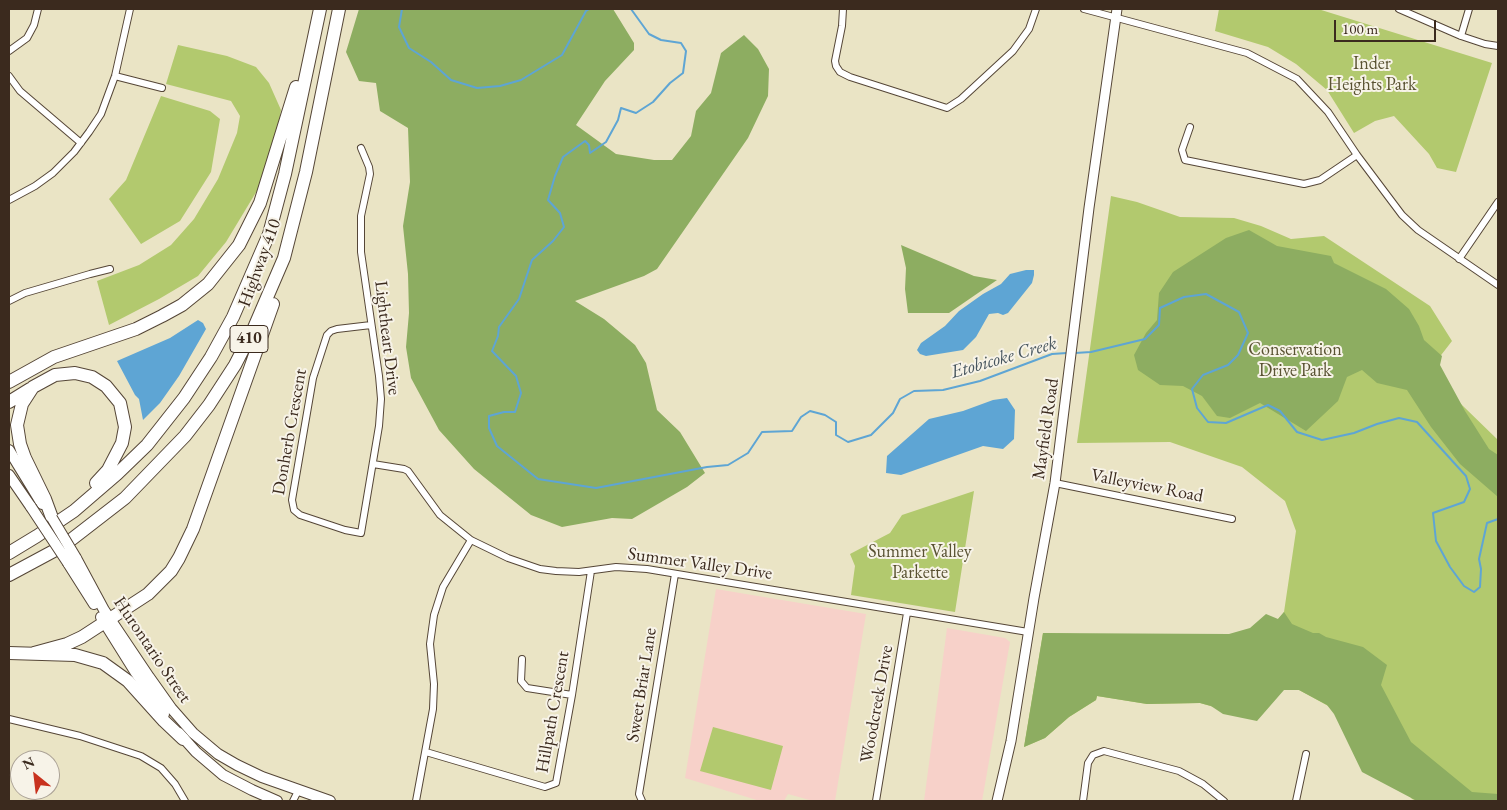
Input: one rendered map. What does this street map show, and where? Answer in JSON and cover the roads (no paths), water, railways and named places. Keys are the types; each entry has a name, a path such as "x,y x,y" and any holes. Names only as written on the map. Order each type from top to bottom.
{"highway":[{"name":"Highway 410","path":"9,553 37,536 96,493 147,445 184,398 211,357 236,309 268,234 285,174 320,9"},
{"name":"Highway 410","path":"9,575 63,546 94,524 125,498 185,436 209,405 235,365 253,330 284,258 306,172 338,9"},
{"path":"9,382 54,357 136,328 162,316 182,305 208,284 239,245 260,204 300,73 311,50"},
{"path":"34,653 75,641 108,621 148,594 160,583 179,558 214,471 265,327 283,275 284,258"},
{"path":"9,402 55,375 75,373 92,377 106,386 120,403 125,427 119,452 108,470 76,504 48,525 37,536"},
{"path":"33,387 22,404 17,425 20,444 39,502 52,518"},
{"path":"9,652 83,657 103,663 128,681 183,739"}],"main road":[{"name":"Mayfield Road","path":"999,798 1016,718 1028,632 1055,483 1089,208 1116,13"},
{"name":"Hurontario Street","path":"9,450 72,561 100,602 108,621 151,695 183,739 223,775 277,801"},
{"name":"Hurontario Street","path":"9,475 39,502"},
{"name":"Hurontario Street","path":"52,518 72,561"},
{"name":"Hurontario Street","path":"108,621 160,693 192,733 218,754 237,765 298,791 330,801"}],"street":[{"path":"9,52 27,38 34,25 38,9"},
{"path":"9,200 35,186 53,173 81,143 101,114 115,76 130,9"},
{"path":"843,9 842,26 835,61 840,72 859,80 947,108 961,99 1013,51 1029,29 1036,9"},
{"path":"1084,9 1116,13 1247,53 1297,79 1328,112 1356,156 1402,214 1418,230 1498,285"},
{"path":"1399,9 1461,36 1498,46"},
{"path":"1461,36 1469,9"},
{"path":"9,76 20,91 81,143"},
{"path":"115,76 162,88"},
{"path":"1190,128 1182,150 1185,160 1304,184 1320,180 1356,156"},
{"name":"Lightheart Drive","path":"361,148 370,174 360,230 361,252 381,399 380,426 361,533"},
{"path":"1459,259 1498,202"},
{"path":"9,302 25,293 110,270"},
{"name":"Donherb Crescent","path":"361,533 345,530 300,515 294,510 292,500 313,378 327,336 331,331 337,329 371,325"},
{"name":"Summer Valley Drive","path":"373,464 408,471 440,515 471,540 508,558 540,569 556,572 632,567 1028,632"},
{"name":"Valleyview Road","path":"1055,483 1232,519"},
{"path":"416,801 426,752 434,695 430,644 434,616 443,587 471,540"},
{"name":"Hillpath Crescent","path":"426,752 545,787 556,783 591,571"},
{"name":"Sweet Briar Lane","path":"642,801 639,794 675,574"},
{"name":"Woodcreek Drive","path":"876,801 908,612"},
{"path":"522,659 520,677 527,688 572,695"},
{"path":"9,718 80,736 141,756 161,768 175,784 185,801"},
{"path":"1083,801 1088,763 1093,756 1104,752 1179,771 1203,784 1224,801"},
{"path":"1296,801 1306,754"},
{"path":"293,801 298,791"}],"water":[{"path":"1034,270 1032,283 1008,313 1003,315 998,313 989,314 976,337 963,350 926,356 920,354 917,350 921,343 945,326 959,311 1001,284 1010,274"},
{"path":"198,320 203,323 206,329 179,376 160,403 143,420 139,399 117,361 170,338"},
{"path":"1007,398 1015,410 1014,439 1003,449 983,446 901,475 886,473 887,456 929,419 963,411 993,400"}],"waterway":[{"path":"402,9 399,27 409,48 431,62 451,80 477,88 500,86 521,80 562,55 586,11 589,9"},
{"name":"Etobicoke Creek","path":"631,9 649,34 661,40 681,43 686,51 683,73 670,83 653,102 636,113 621,108 618,120 606,142 590,153 589,145 585,141 563,157 548,200 560,213 564,227 553,241 532,260 519,299 499,327 498,336 492,351 516,376 521,393 515,412 504,412 489,416 489,428 497,446 538,479 596,488 707,467 728,465 748,453 762,432 792,431 801,417 810,411 825,415 836,422 836,435 848,442 871,435 893,413 900,399 914,391 943,390 980,381 1052,354 1067,353"},
{"name":"Etobicoke Creek","path":"1075,353 1091,352 1145,339 1159,325 1160,308 1184,297 1206,294 1239,312 1248,333 1238,355 1228,365 1203,375 1192,389 1197,408 1208,422 1226,423 1268,405 1280,411 1297,432 1322,440 1354,433 1399,418 1417,422 1466,476 1470,489 1464,502 1433,513 1436,541 1450,567 1464,586 1474,592 1480,587 1481,569 1479,559 1487,523 1498,519"}],"park label":[{"name":"Inder Heights Park","path":"1372,74"},
{"name":"Conservation Drive Park","path":"1295,360"},
{"name":"Summer Valley Parkette","path":"920,562"}]}
